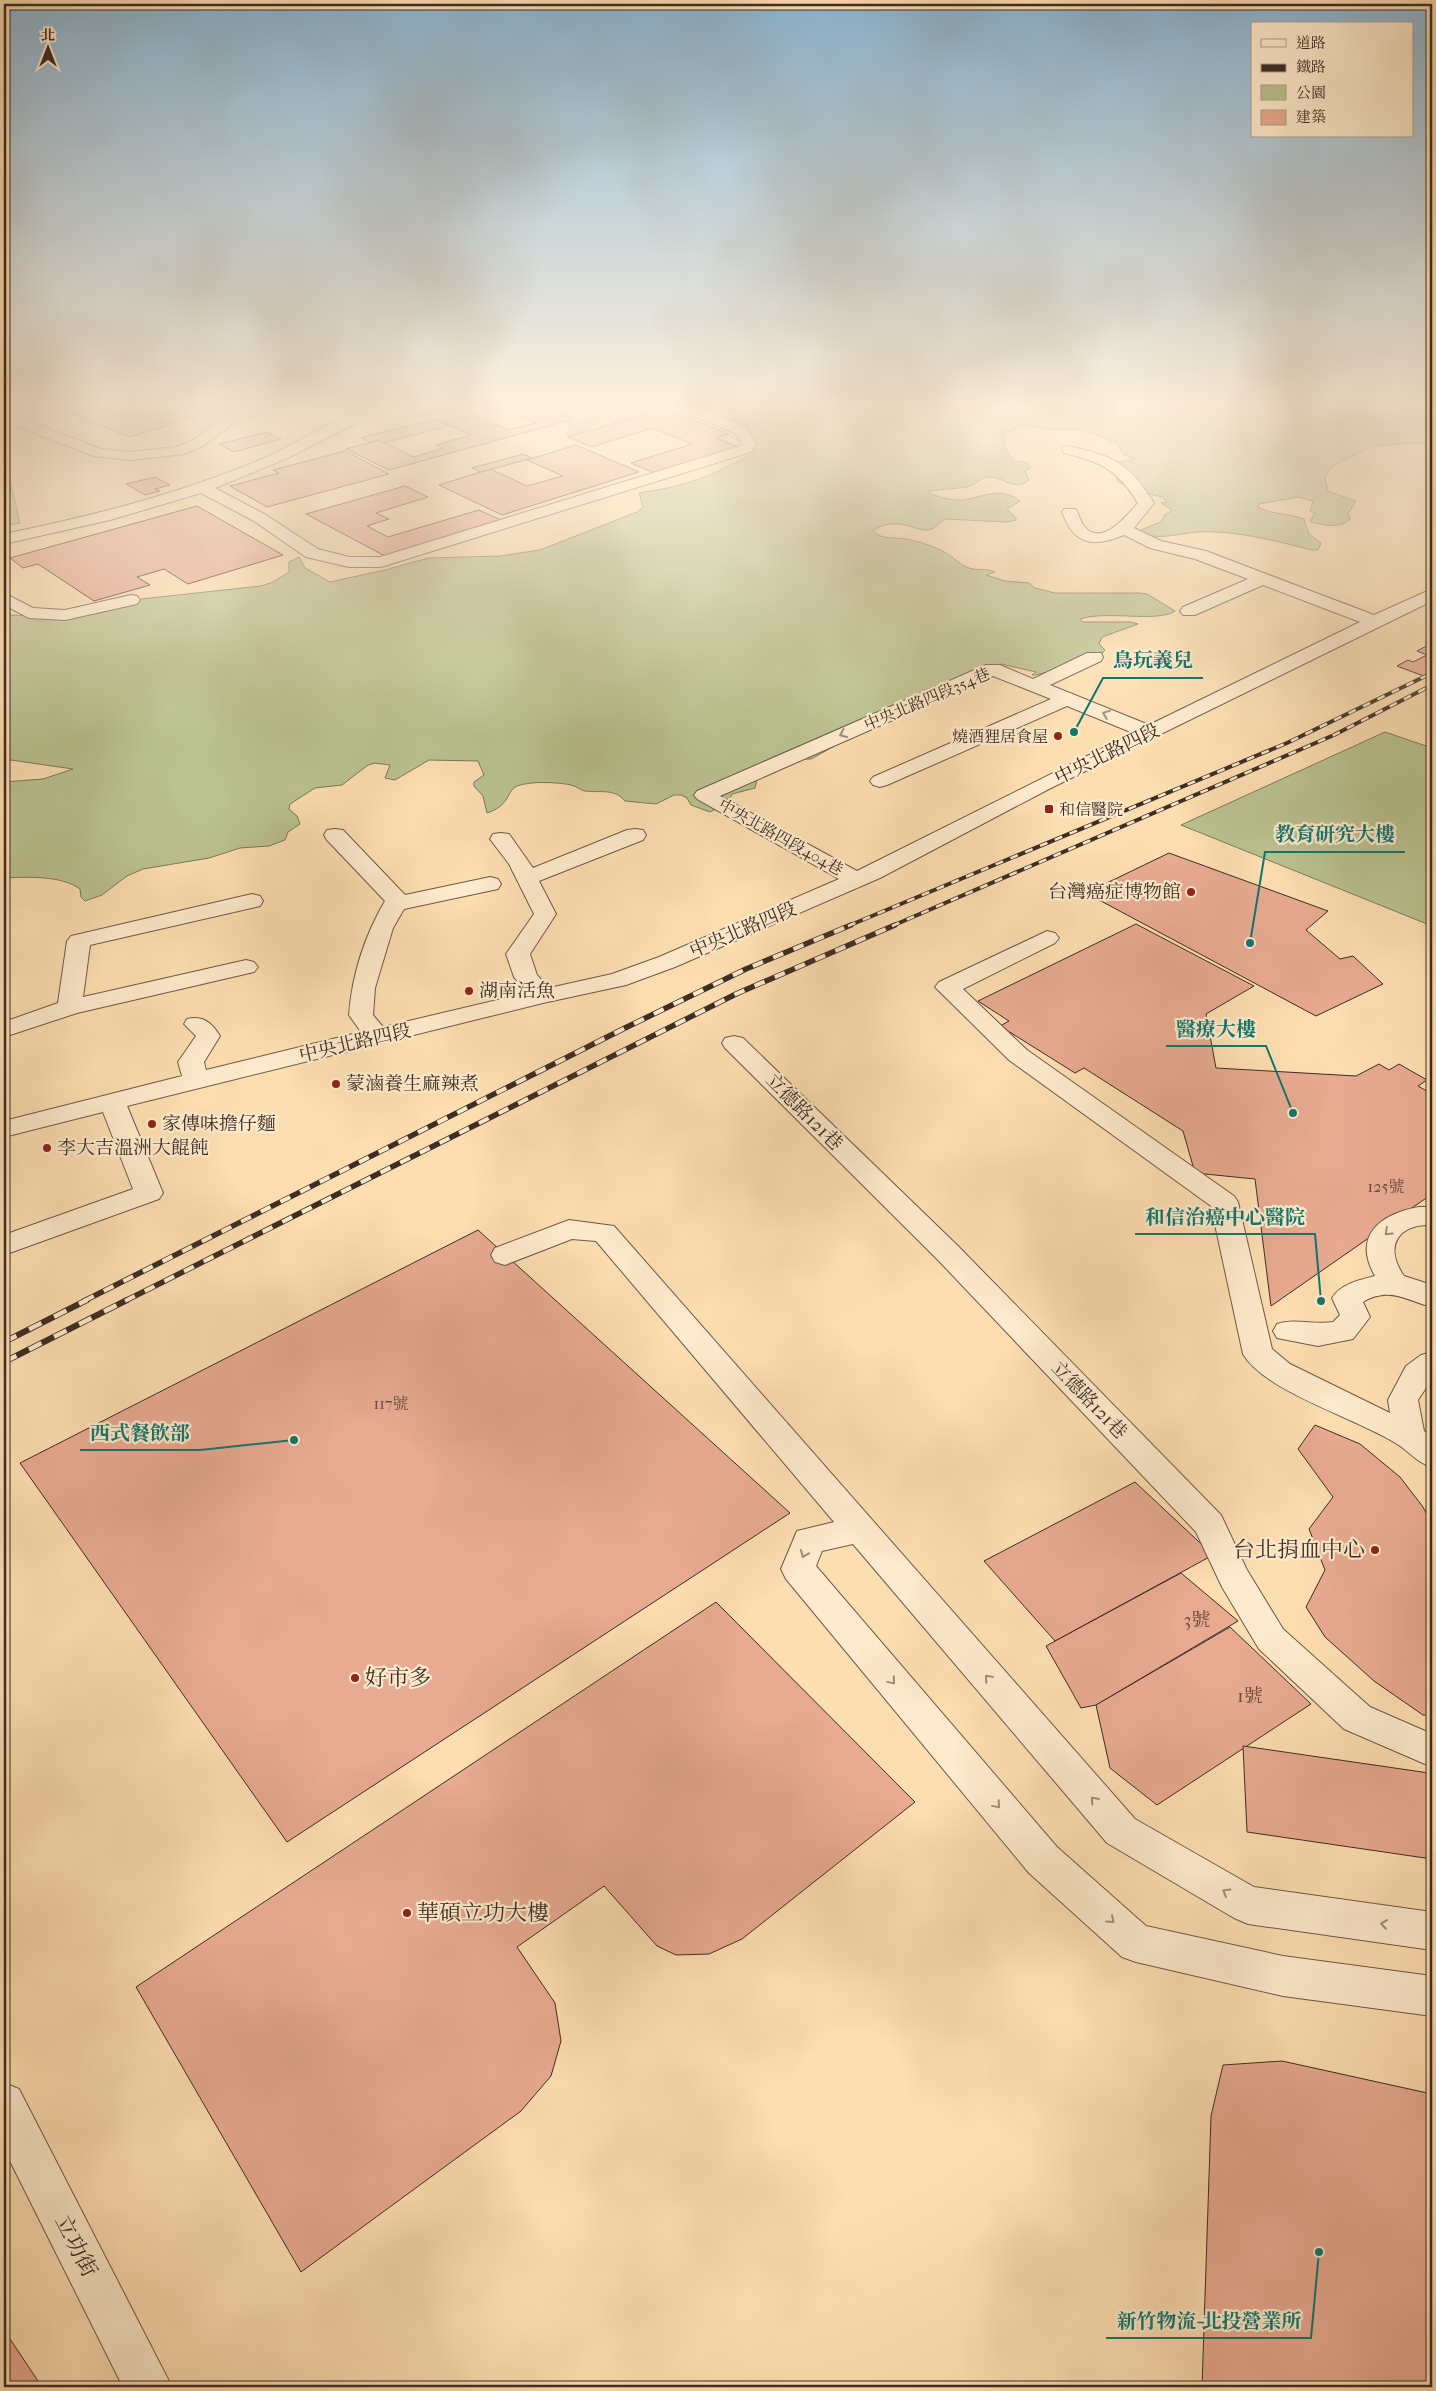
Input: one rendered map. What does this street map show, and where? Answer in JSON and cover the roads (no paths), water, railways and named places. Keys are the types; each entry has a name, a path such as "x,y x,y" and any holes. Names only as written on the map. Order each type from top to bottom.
{"street":[{"path":"4,539 118,514"},
{"path":"252,514 312,553 349,562 381,562 539,514"},
{"path":"1071,514 1076,529 1089,537 1107,537 1124,529 1137,514"},
{"path":"1124,529 1156,545 1200,555 1374,622"},
{"path":"1189,611 1263,579"},
{"name":"中央北路四段","path":"4,1129 196,1080 378,1038 543,996 618,980 667,962 857,880 1042,785 1432,594"},
{"path":"4,598 29,613 65,615 131,600"},
{"path":"1034,685 1094,658"},
{"name":"中央北路四段354巷","path":"704,795 993,669 1151,733"},
{"path":"880,781 1067,699"},
{"name":"中央北路四段404巷","path":"704,795 857,880"},
{"path":"336,834 351,854 372,872 400,904"},
{"path":"527,878 635,835"},
{"path":"502,839 527,878 546,914 518,954 526,976 543,996"},
{"path":"378,1038 361,1015 363,988 382,928 390,917 395,903 400,904 490,884"},
{"path":"70,1007 79,941 252,901"},
{"path":"1047,938 947,987 1018,1055 1224,1202 1258,1354 1279,1372 1409,1436 1432,1455"},
{"path":"4,1030 70,1007 246,967"},
{"path":"4,1012 34,1001"},
{"path":"196,1024 205,1030 208,1036 191,1062 196,1080"},
{"name":"立德路121巷","path":"734,1043 948,1253 1209,1524 1234,1578 1271,1639 1358,1718 1432,1751"},
{"path":"4,1245 150,1193 121,1127 113,1102"},
{"path":"1394,1284 1383,1267 1379,1252 1380,1240 1389,1229 1408,1218 1432,1216"},
{"path":"505,1256 569,1229 604,1233 1122,1831 1248,1905 1432,1931"},
{"path":"1288,1331 1318,1335 1342,1332 1355,1317 1347,1298 1363,1288 1394,1284 1418,1289 1432,1297"},
{"path":"1409,1436 1403,1400 1417,1374 1432,1363"},
{"path":"860,1530 809,1540 798,1569 1043,1860 1136,1943 1283,1976 1432,1996"},
{"name":"立功街","path":"4,2104 148,2387"}],"railway":[{"path":"848,926 1287,743 1432,673"},
{"path":"892,926 1334,735 1432,685"},
{"path":"84,1301 627,1027 746,969 851,925"},
{"path":"125,1301 736,994 895,925"},
{"path":"4,1342 87,1300"},
{"path":"4,1362 127,1300"}],"place":[{"name":"鳥玩義兒","path":"1074,732"},
{"name":"燒酒狸居食屋","path":"1058,736"},
{"name":"和信醫院","path":"1049,809"},
{"name":"台灣癌症博物館","path":"1191,892"},
{"name":"教育研究大樓","path":"1250,943"},
{"name":"湖南活魚","path":"469,991"},
{"name":"蒙滷養生麻辣煮","path":"336,1084"},
{"name":"醫療大樓","path":"1293,1113"},
{"name":"家傳味擔仔麵","path":"152,1124"},
{"name":"李大吉溫洲大餛飩","path":"47,1148"},
{"name":"和信治癌中心醫院","path":"1321,1301"},
{"name":"西式餐飲部","path":"294,1440"},
{"name":"台北捐血中心","path":"1375,1550"},
{"name":"好市多","path":"355,1678"},
{"name":"華碩立功大樓","path":"407,1913"},
{"name":"新竹物流-北投營業所","path":"1319,2252"}]}
